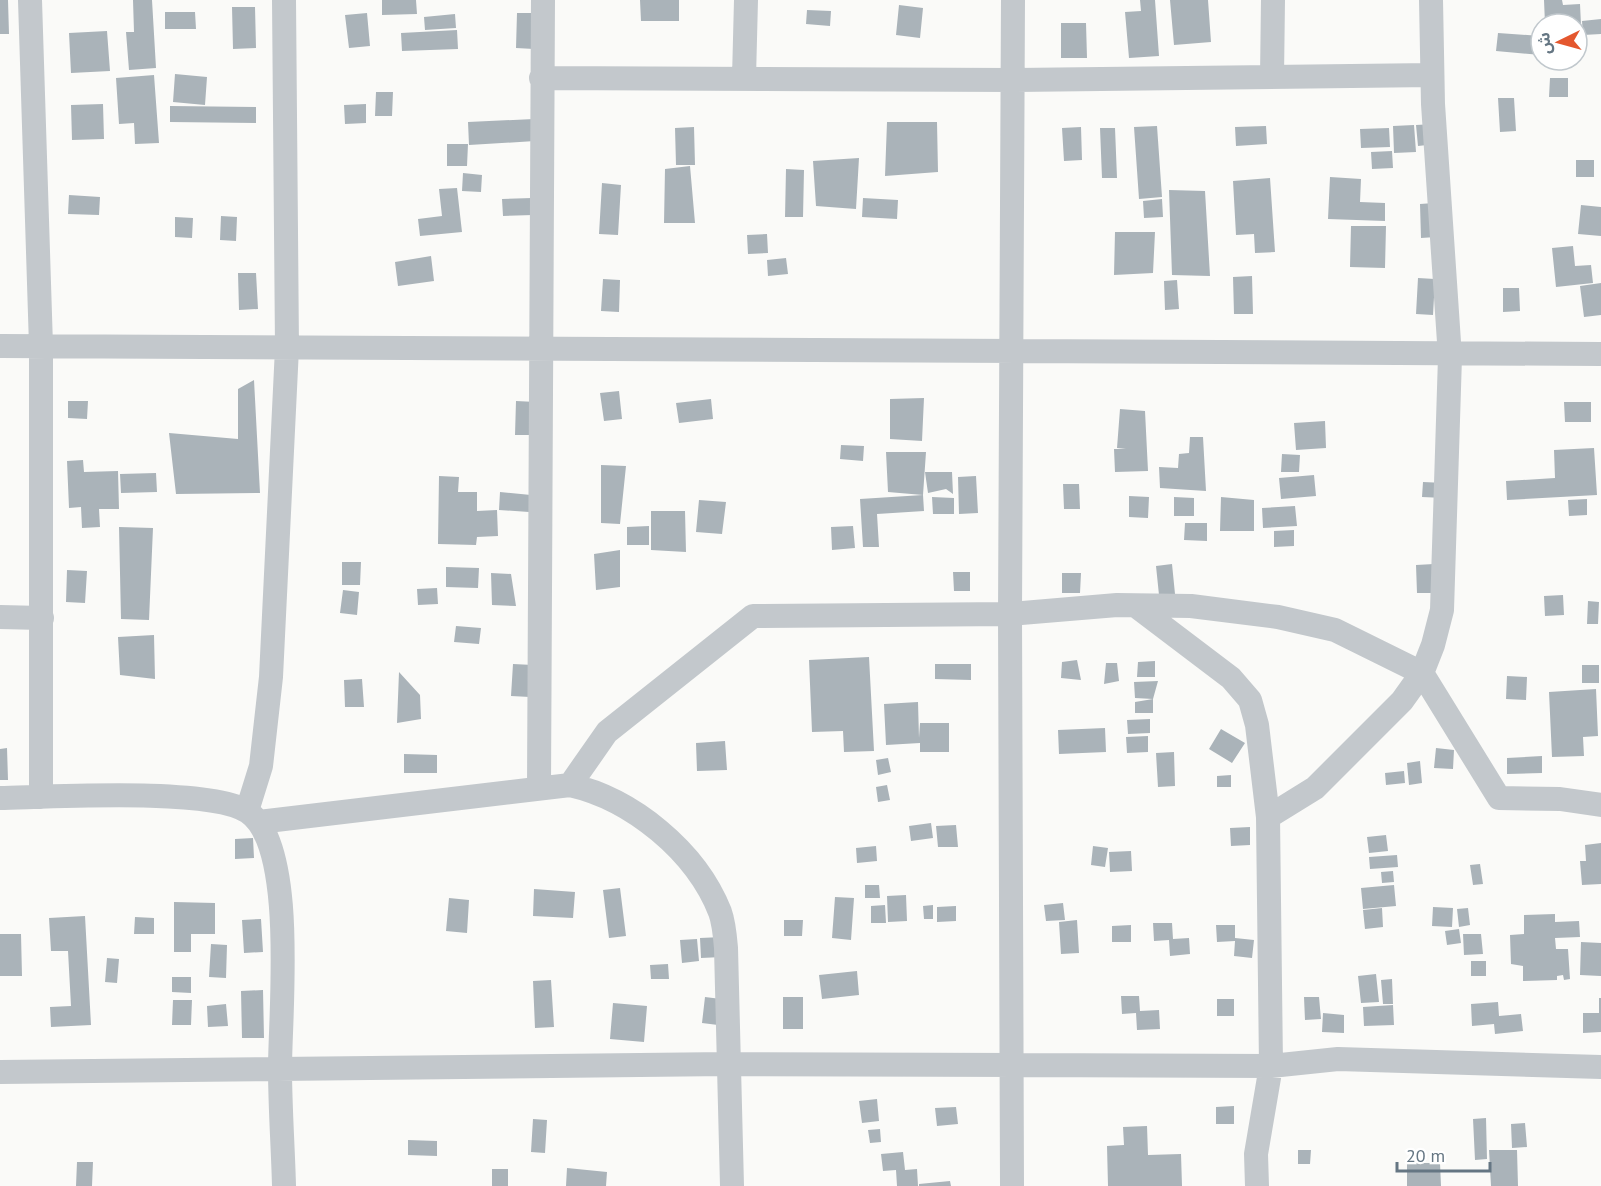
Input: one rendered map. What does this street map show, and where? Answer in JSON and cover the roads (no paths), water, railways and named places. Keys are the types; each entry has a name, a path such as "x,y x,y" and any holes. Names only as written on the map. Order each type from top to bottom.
{"street":[{"path":"30,0 41,346 40,797"},
{"path":"284,0 287,348 271,677 253,817 267,839 280,892 282,923 280,1068 284,1186"},
{"path":"539,787 543,0"},
{"path":"744,78 746,0"},
{"path":"1012,1186 1010,614 1013,0"},
{"path":"1272,77 1273,0"},
{"path":"1268,817 1316,788 1378,728 1422,674 1433,645 1442,610 1449,353 1432,75 1431,0"},
{"path":"541,78 1013,80 1432,75"},
{"path":"0,346 1601,354"},
{"path":"570,785 607,732 753,616 1010,614 1136,606 1191,606 1278,617 1335,630 1422,674 1499,798 1560,799 1601,805"},
{"path":"1136,606 1231,678 1251,700 1257,725 1268,817 1271,1066 1256,1154 1257,1186"},
{"path":"0,617 42,618"},
{"path":"0,798 155,796 213,801 253,817 570,785 604,795 658,831 692,864 721,913 726,948 727,1064 732,1186"},
{"path":"0,1072 727,1064 1013,1063 1271,1066 1338,1059 1601,1067"}]}
